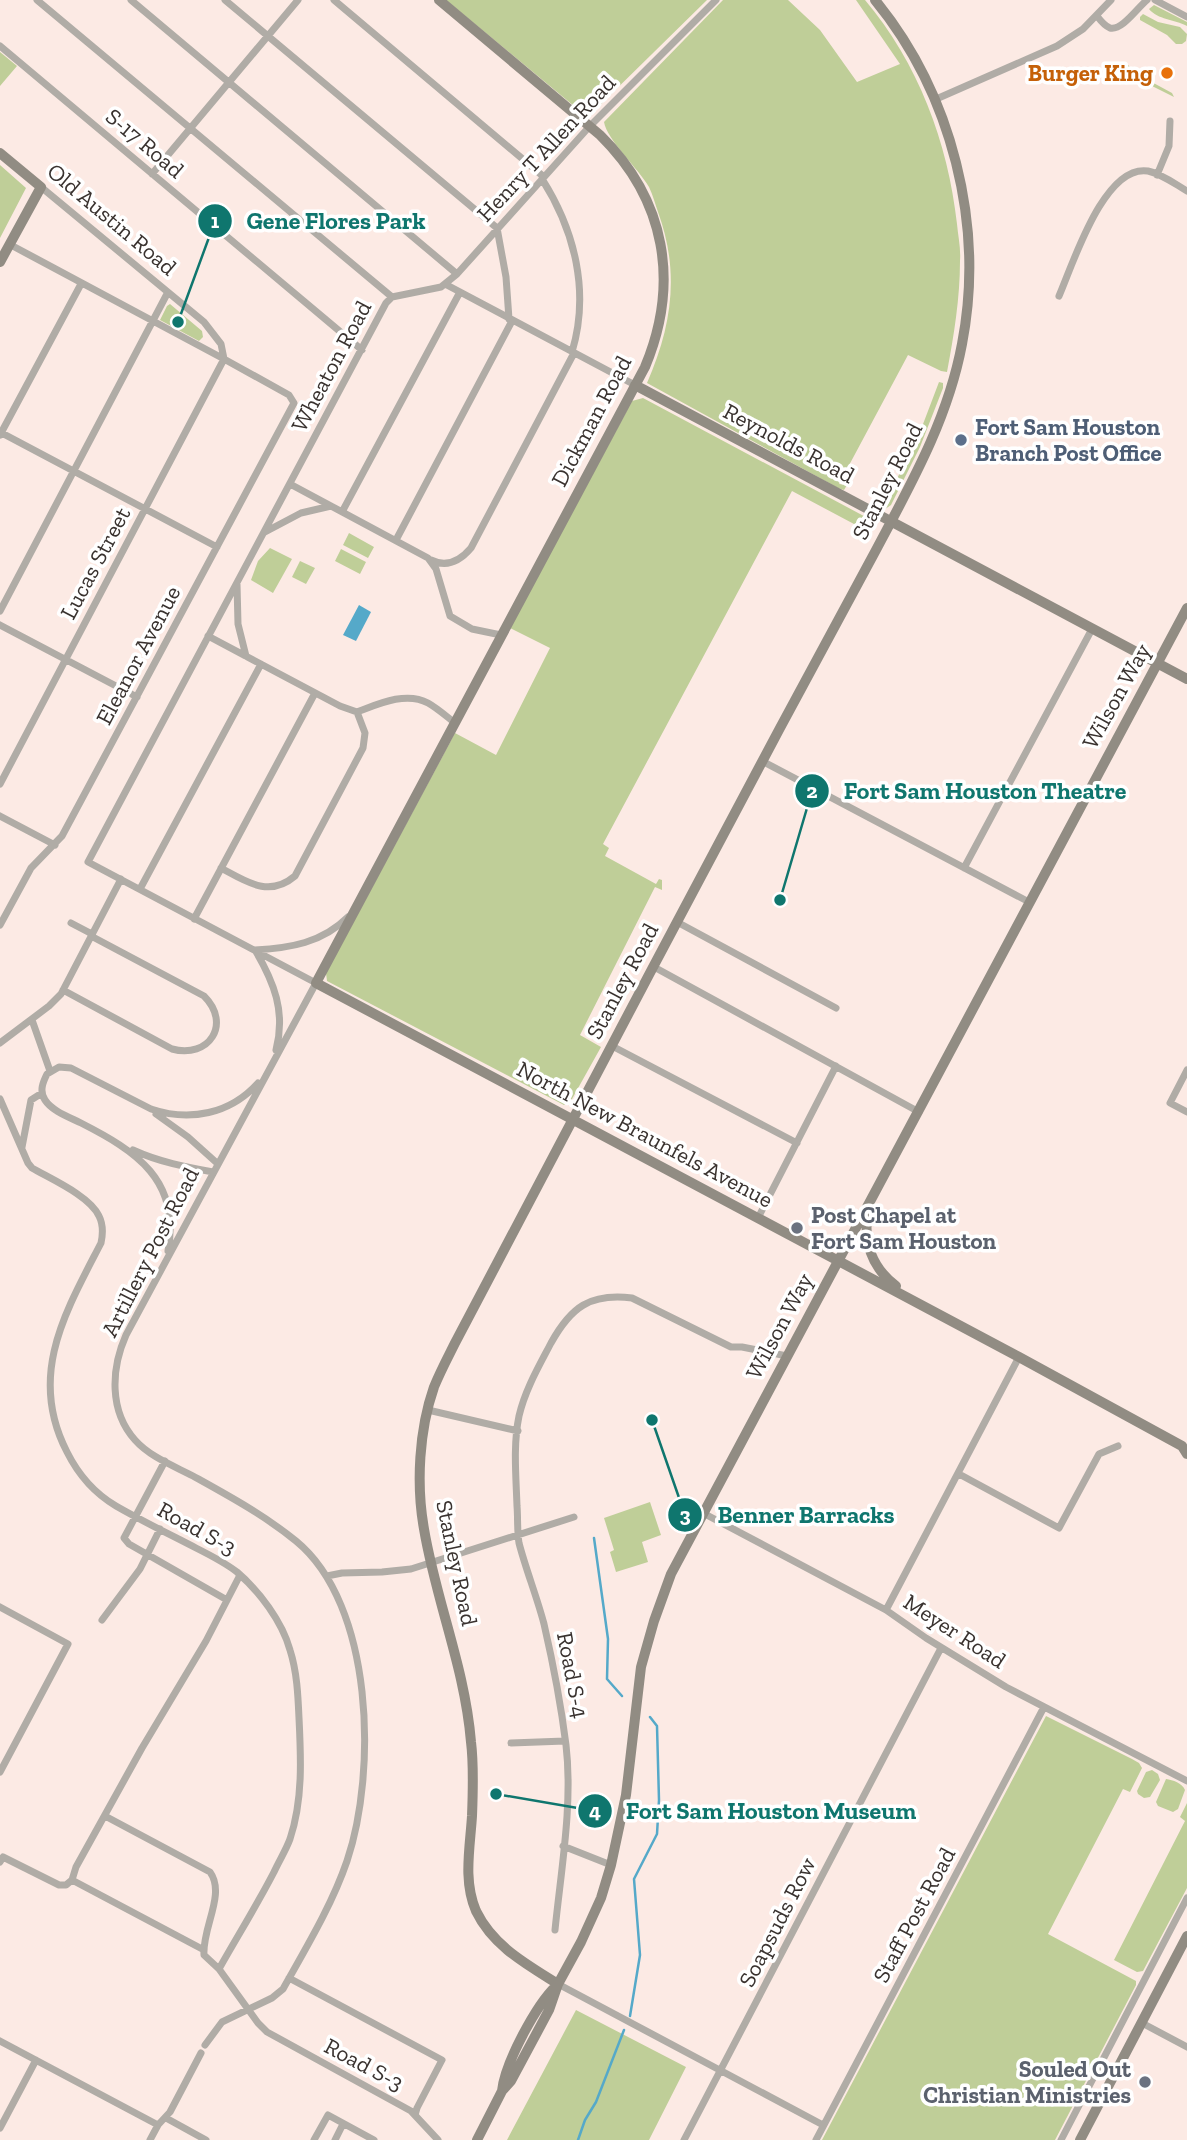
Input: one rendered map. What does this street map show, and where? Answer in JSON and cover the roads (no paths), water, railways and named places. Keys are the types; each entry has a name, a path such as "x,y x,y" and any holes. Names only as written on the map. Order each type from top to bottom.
{"street":[{"name":"Wheaton Road","path":"37,0 392,297 386,303 88,862"},
{"path":"131,0 457,274"},
{"path":"225,0 497,228 511,320 396,540"},
{"path":"152,174 298,0"},
{"path":"290,484 437,563 449,563 462,558 471,548 573,353 579,321 577,268 570,234 543,178 334,0"},
{"name":"Dickman Road","path":"316,983 645,368 659,329 664,288 661,246 649,206 635,177 616,151 439,0"},
{"name":"Henry T Allen Road","path":"392,297 445,284 457,274 589,127 716,0"},
{"name":"Stanley Road","path":"558,1984 517,1959 501,1945 487,1929 472,1899 468,1873 473,1790 468,1710 424,1528 421,1465 428,1410 434,1387 449,1356 762,761 923,463 944,410 963,342 967,309 969,258 963,195 950,140 934,100 911,50 875,0"},
{"path":"934,100 1057,46 1083,29 1111,0"},
{"path":"1097,16 1109,27 1121,26 1147,0"},
{"path":"1155,0 1187,17"},
{"name":"S-17 Road","path":"0,46 362,350"},
{"path":"1157,175 1169,146 1170,121"},
{"name":"Old Austin Road","path":"0,153 204,322 221,344 224,359"},
{"path":"1059,296 1097,210 1111,189 1134,172 1148,172 1187,191"},
{"path":"0,262 41,187"},
{"path":"9,244 224,359"},
{"path":"81,284 0,433 217,547"},
{"name":"Reynolds Road","path":"445,284 1187,679"},
{"path":"0,611 168,292"},
{"path":"342,512 460,292"},
{"name":"Eleanor Avenue","path":"0,925 31,868 62,836 293,407 294,403 289,395 224,359"},
{"name":"Lucas Street","path":"0,784 224,359"},
{"path":"264,533 301,513 332,506"},
{"path":"428,558 436,569 450,617 472,629 501,635"},
{"path":"238,580 236,613 246,656"},
{"name":"Wilson Way","path":"477,2140 549,2010 558,1984 601,1898 626,1795 641,1667 671,1574 1187,608"},
{"path":"0,625 136,697"},
{"path":"964,868 1092,629"},
{"path":"208,636 315,693 357,712 390,701 413,698 426,702 455,723"},
{"path":"140,889 261,664"},
{"path":"194,919 315,693"},
{"path":"221,868 256,885 269,888 285,885 295,876 363,748 365,733 357,712"},
{"path":"762,761 1029,902"},
{"path":"0,816 55,845"},
{"name":"North New Braunfels Avenue","path":"88,862 1186,1446"},
{"path":"0,1043 49,1006 63,990 121,879"},
{"name":"Dickman Road","path":"254,950 297,946 320,937 337,927 358,904"},
{"path":"677,922 836,1008"},
{"path":"63,990 172,1049 185,1052 200,1049 210,1041 216,1030 217,1017 212,1004 204,996 71,923"},
{"name":"Artillery Post Road","path":"254,950 273,983 279,1002 280,1030 273,1061"},
{"path":"654,967 919,1112"},
{"name":"Artillery Post Road","path":"166,2118 203,2049 222,2022 272,1998 283,1989 343,1870 357,1823 362,1789 362,1686 348,1625 327,1576 300,1544 262,1514 142,1447 127,1430 117,1406 115,1382 122,1345 316,983"},
{"path":"32,1020 50,1071"},
{"path":"612,1046 797,1143"},
{"path":"758,1218 836,1066"},
{"path":"59,1067 71,1068 150,1110 188,1138 216,1168 149,1158 123,1146 55,1110 42,1093 45,1078 50,1071 59,1067"},
{"path":"1187,1070 1170,1103 1187,1112"},
{"path":"150,1110 184,1116 213,1112 240,1100 266,1075"},
{"path":"22,1148 32,1100 42,1093"},
{"name":"Road S-3","path":"0,1099 27,1163 88,1202 100,1216 103,1231 101,1243 64,1314 55,1345 50,1389 59,1435 80,1473 99,1494 115,1506 223,1562 240,1575 272,1614 290,1648 296,1676 301,1774 296,1818 289,1842 219,1969 258,2024 274,2037 411,2110 438,2140"},
{"path":"123,1146 143,1162 161,1188 170,1227 166,1262"},
{"path":"869,1203 866,1239 870,1254 877,1267 892,1283 923,1306"},
{"name":"Road S-4","path":"555,1930 568,1795 565,1741 543,1623 518,1534 515,1459 523,1403 558,1330 577,1308 592,1299 615,1296 632,1298 731,1347 787,1356"},
{"path":"886,1610 1019,1357"},
{"path":"428,1410 518,1431"},
{"path":"958,1474 1059,1528 1099,1454 1118,1446"},
{"path":"165,1461 124,1538 129,1544 227,1600"},
{"name":"Meyer Road","path":"703,1513 886,1610 1006,1687 1187,1781"},
{"path":"327,1576 403,1571 574,1517"},
{"path":"102,1620 140,1569 160,1529"},
{"path":"1,1859 58,1885 66,1885 72,1880 76,1867 142,1748 206,1641 240,1575"},
{"path":"0,1607 68,1644 0,1772"},
{"name":"Soapsuds Row","path":"684,2140 941,1647"},
{"name":"Staff Post Road","path":"816,2140 1044,1707"},
{"path":"511,1743 565,1741"},
{"path":"105,1816 211,1872 216,1880 217,1892 204,1938 204,1955 219,1969"},
{"path":"563,1846 611,1865"},
{"path":"72,1880 204,1950"},
{"path":"1061,2140 1187,1898"},
{"path":"1080,2140 1187,1936"},
{"path":"289,1978 442,2060 416,2108 415,2115"},
{"path":"558,1984 823,2125"},
{"path":"1142,2023 1187,2047"},
{"path":"0,2041 158,2125"},
{"path":"0,2128 36,2060"},
{"path":"314,2140 327,2115 374,2140"},
{"path":"150,2140 158,2125 166,2118 206,2140"},
{"path":"335,2140 343,2124"}],"water":[{"path":"359,605 371,612 356,641 343,635"}],"waterway":[{"path":"594,1538 608,1639 607,1679 622,1696"},
{"path":"630,2016 640,1955 634,1879 657,1834 657,1726 650,1717"},
{"path":"578,2140 624,2030"}],"place":[{"name":"Burger King","path":"1167,73"},
{"name":"Gene Flores Park","path":"178,322"},
{"name":"Fort Sam Houston Branch Post Office","path":"961,440"},
{"name":"Fort Sam Houston Theatre","path":"780,900"},
{"name":"Post Chapel at Fort Sam Houston","path":"797,1228"},
{"name":"Benner Barracks","path":"652,1420"},
{"name":"Fort Sam Houston Museum","path":"496,1794"},
{"name":"Souled Out Christian Ministries","path":"1145,2082"}]}
